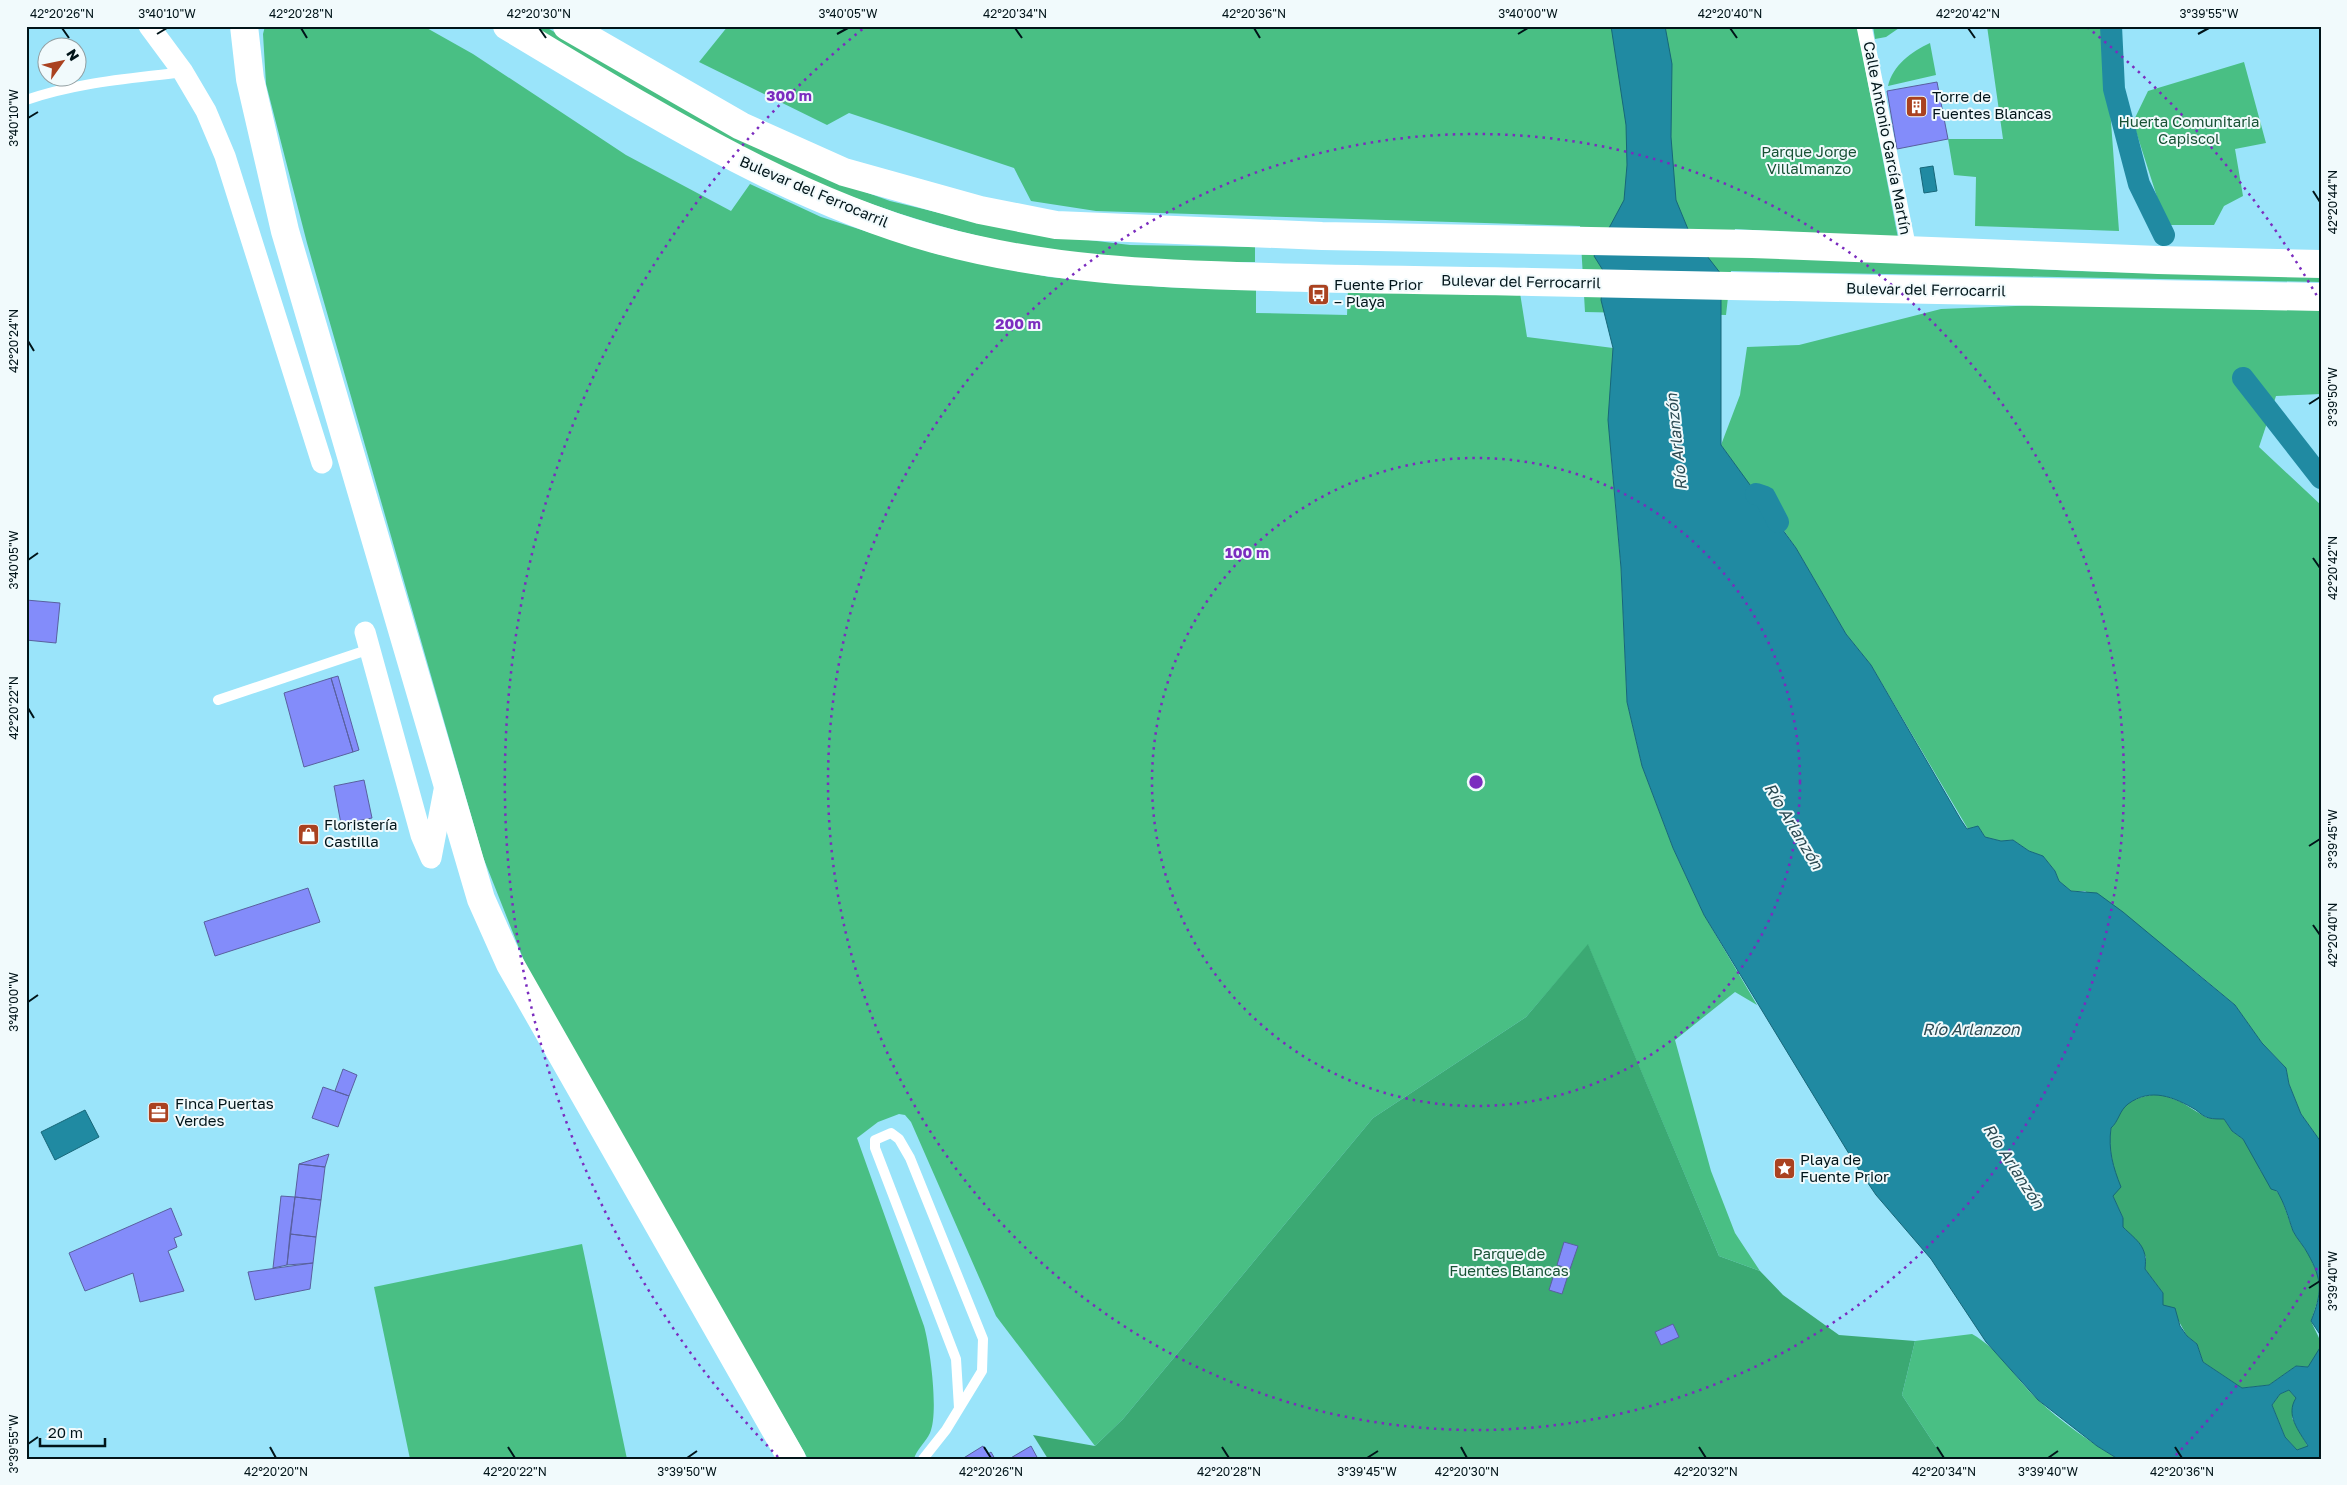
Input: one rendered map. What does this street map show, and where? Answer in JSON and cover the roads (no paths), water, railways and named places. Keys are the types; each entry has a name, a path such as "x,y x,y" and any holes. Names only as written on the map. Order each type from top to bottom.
{"main road":[{"path":"244,26 250,79 285,232 481,899 497,938 792,1459"},
{"name":"Bulevar del Ferrocarril","path":"507,26 634,103 729,155 870,219 936,240 1024,260 1130,273 1326,279 2321,297"},
{"name":"Bulevar del Ferrocarril","path":"567,26 741,126 844,172 980,210 1056,225 1109,229 1322,236 1752,244 2158,260 2321,264"}],"street":[{"path":"150,26 183,72 206,111 232,175 322,463"},
{"name":"Calle Antonio García Martín","path":"1864,26 1909,249"},
{"path":"368,640 421,835 431,858 446,777"}],"lane":[{"path":"26,100 53,91 92,82 183,72"},
{"path":"218,700 368,640"},
{"path":"923,1459 946,1430 982,1371 983,1339 910,1158 899,1139 891,1133 882,1135 875,1140 875,1148 956,1359 959,1408"}],"water":[{"name":"Río Arlanzon","path":"1611,26 1665,26 1672,64 1671,137 1676,200 1690,234 1721,274 1721,445 1796,548 1846,634 1871,665 1967,829 1978,826 1985,837 2001,841 2013,840 2029,851 2043,856 2055,871 2059,881 2071,891 2097,893 2123,912 2235,1005 2262,1043 2286,1068 2289,1084 2301,1114 2321,1142 2321,1336 2311,1321 2319,1295 2318,1280 2313,1263 2293,1231 2277,1191 2271,1189 2243,1139 2232,1131 2224,1119 2207,1117 2179,1101 2162,1096 2145,1096 2128,1104 2111,1128 2110,1144 2112,1158 2121,1187 2113,1196 2123,1218 2123,1227 2137,1240 2143,1249 2145,1269 2163,1293 2163,1305 2175,1308 2180,1326 2187,1336 2197,1344 2203,1362 2242,1388 2269,1385 2296,1366 2308,1367 2321,1346 2321,1459 2118,1459 2097,1446 2038,1400 1986,1342 1931,1259 1876,1195 1857,1167 1704,915 1673,848 1642,766 1627,702 1621,568 1608,420 1613,348 1601,300 1604,272 1594,256 1624,200 1627,165 1626,125","holes":["2289,1390 2296,1398 2292,1411 2294,1423 2308,1446 2297,1450 2285,1437 2272,1405 2280,1394"]},
{"path":"1933,166 1937,191 1924,193 1920,168"},
{"path":"85,1110 99,1137 55,1160 41,1132"}],"waterway":[{"path":"2111,26 2114,89 2139,184 2164,235"},
{"path":"2243,378 2321,478"},
{"path":"1756,494 1765,497 1778,522"}],"place":[{"name":"Torre de Fuentes Blancas","path":"1916,106"},
{"name":"Fuente Prior – Playa","path":"1318,294"},
{"name":"Floristería Castilla","path":"308,834"},
{"name":"Finca Puertas Verdes","path":"159,1113"},
{"name":"Playa de Fuente Prior","path":"1784,1169"}],"park label":[{"name":"Huerta Comunitaria Capiscol","path":"2189,130"},
{"name":"Parque Jorge Villalmanzo","path":"1809,160"},
{"name":"Parque de Fuentes Blancas","path":"1509,1262"}],"water label":[{"name":"Río Arlanzón","path":"1676,442"},
{"name":"Río Arlanzón","path":"1794,826"},
{"name":"Río Arlanzón","path":"2014,1166"}]}
